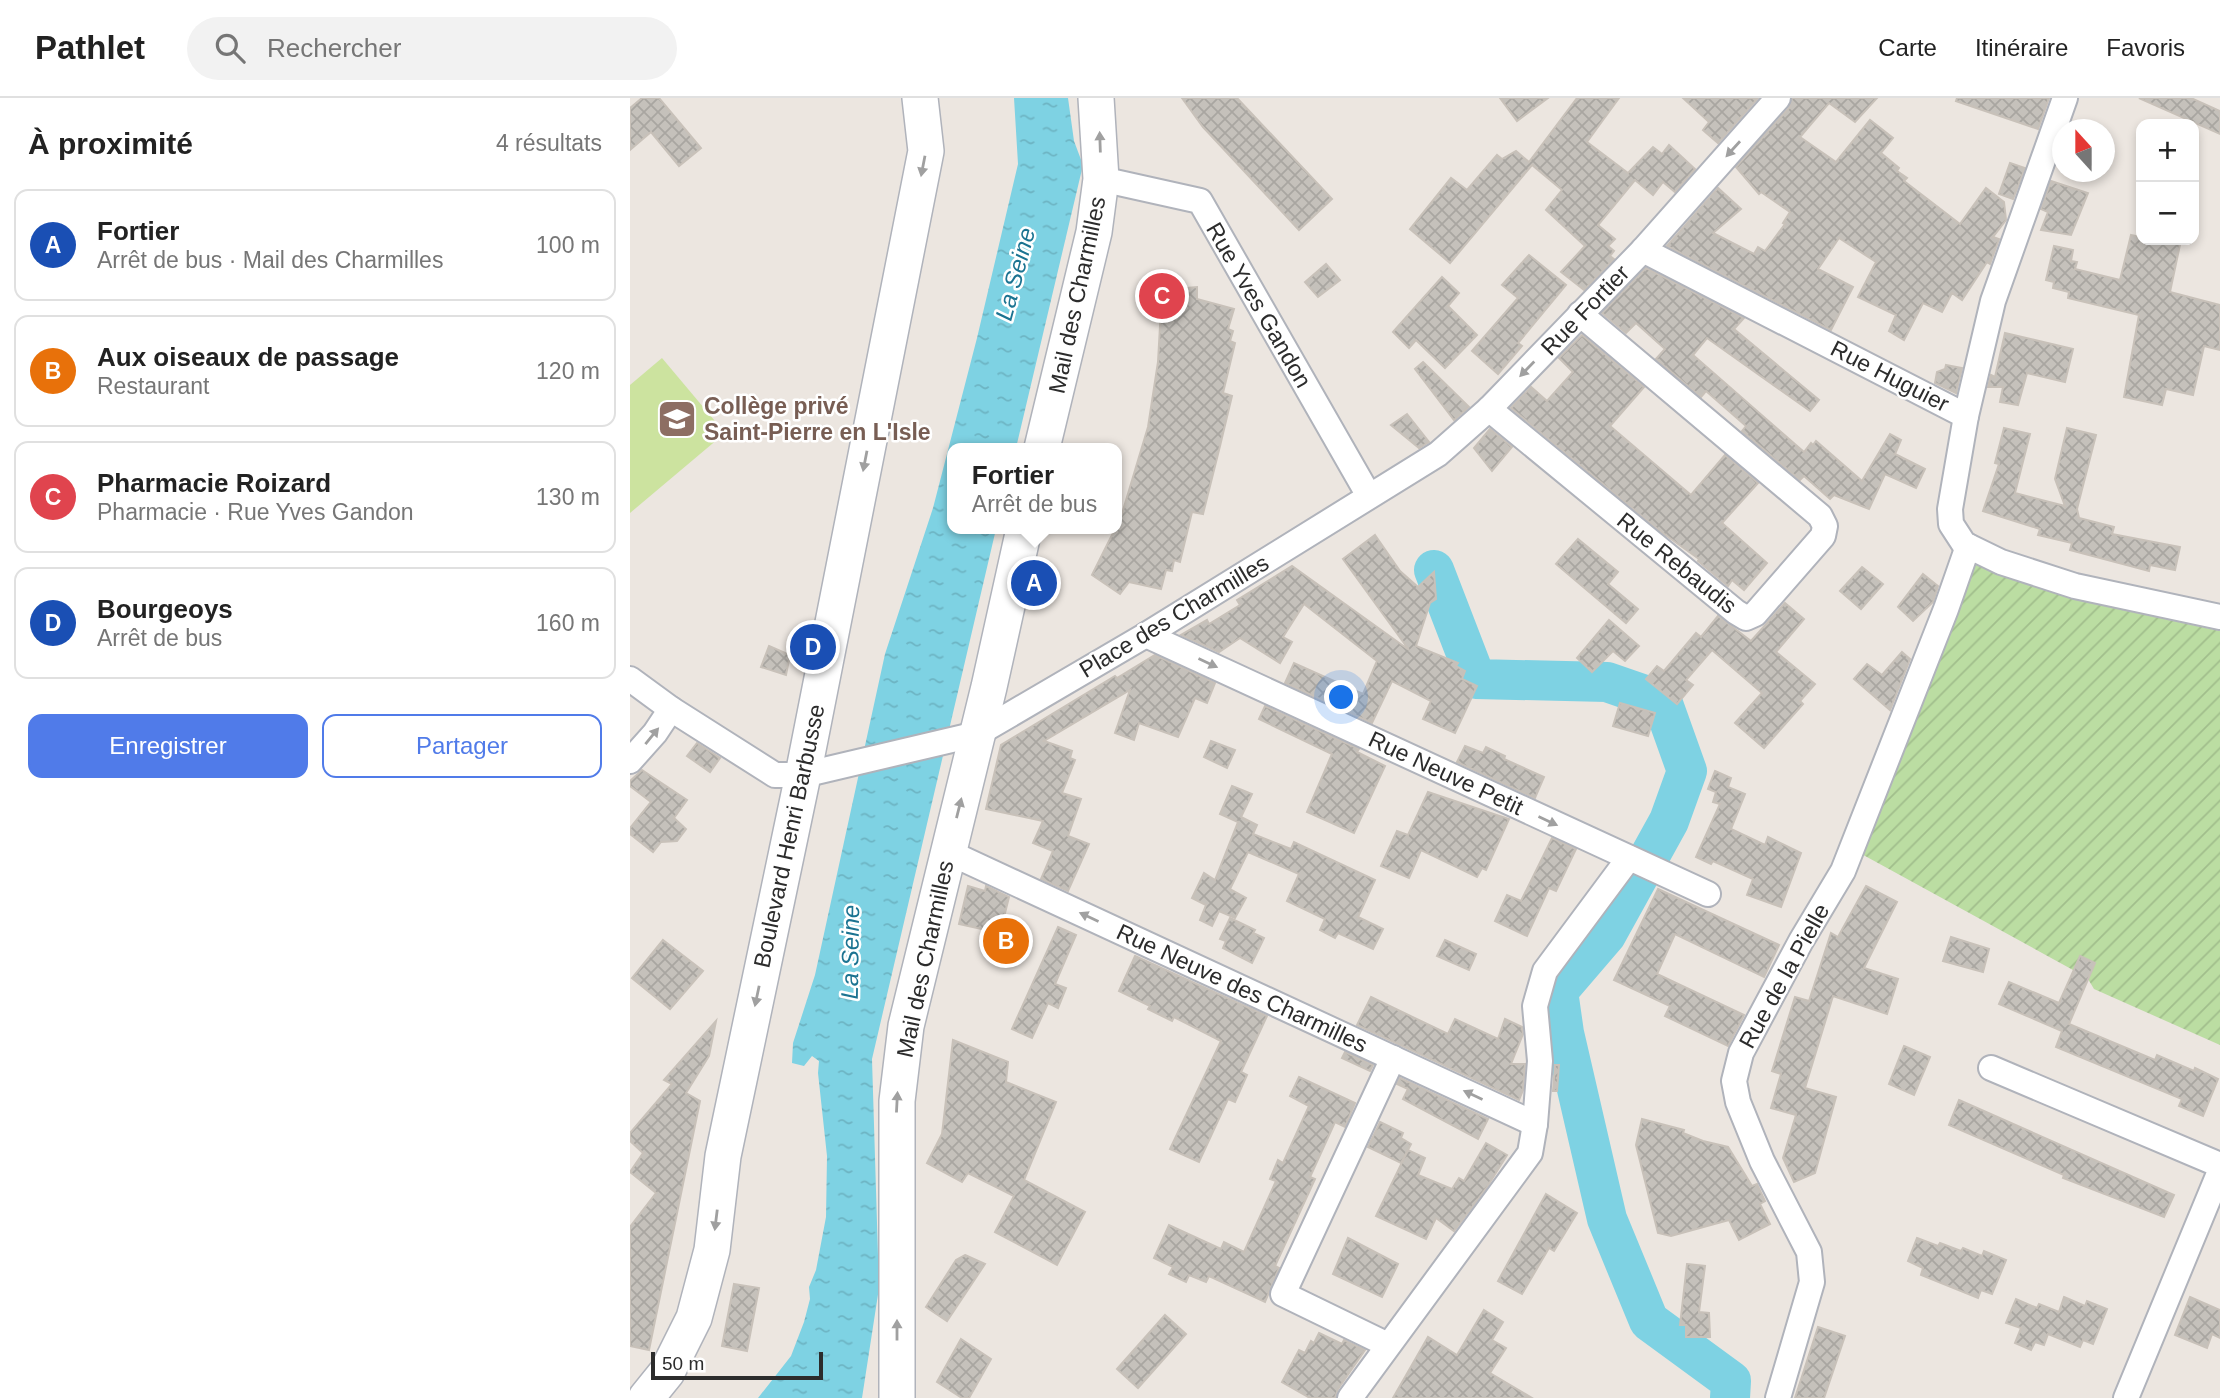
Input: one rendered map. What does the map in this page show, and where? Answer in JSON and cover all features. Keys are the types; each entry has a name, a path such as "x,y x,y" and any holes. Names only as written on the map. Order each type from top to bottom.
{"main road":[{"name":"Boulevard Henri Barbusse","path":"641,1392 667,1372 694,1318 712,1250 723,1156 810,773 926,151 920,98"},
{"name":"Mail des Charmilles","path":"1043,443 1094,232 1101,179 1096,98"},
{"name":"Mail des Charmilles","path":"897,1398 897,1101 906,1026 1023,534"}],"street":[{"name":"Rue Fortier","path":"1369,496 1438,454 1489,409 1643,250 1778,98"},
{"path":"1966,416 1993,301 2065,98"},
{"name":"Rue Yves Gandon","path":"1101,179 1200,201 1369,496"},
{"name":"Rue Huguier","path":"1643,250 1966,416 1950,509 1951,524 1958,537 1968,546"},
{"name":"Rue Rebaudis","path":"1489,409 1735,612 1746,618 1755,614 1823,536 1825,526 1820,516 1580,314"},
{"name":"Place des Charmilles","path":"630,679 671,709 775,775 810,773 941,743 977,734 1146,635 1369,496"},
{"path":"1968,546 2001,562 2075,586 2220,617"},
{"name":"Rue de la Pielle","path":"1778,1398 1812,1282 1809,1252 1762,1161 1738,1102 1734,1081 1741,1053 1801,941 1843,871 1968,546"},
{"name":"Rue Neuve Petit","path":"1146,635 1707,894"},
{"path":"630,761 655,733 671,709"},
{"name":"Rue Neuve des Charmilles","path":"948,852 1535,1124"},
{"path":"1350,1398 1530,1153 1535,1124 1539,1061 1535,1006 1545,971 1639,863"},
{"path":"1388,1345 1283,1294 1393,1058"},
{"path":"1991,1068 2220,1165"},
{"path":"2126,1398 2220,1171"}],"green space":[{"path":"662,358 725,433 630,513 630,385"},
{"path":"1970,561 2100,605 2220,631 2220,1045 2094,989 2088,979 2073,970 1856,851"}],"water":[{"name":"La Seine","path":"1014,98 1068,98 1074,141 1083,165 1017,443 950,443 977,338 1018,164"},
{"name":"La Seine","path":"947,454 947,534 995,534 872,1059 879,1288 862,1398 758,1398 791,1356 804,1322 810,1299 809,1287 816,1270 826,1217 827,1156 819,1061 812,1056 804,1066 792,1063 793,1043 815,975 885,654 933,508"}],"building":[{"path":"642,98 659,98 701,148 679,166 651,132 630,150 630,108"},
{"path":"1182,98 1237,98 1332,199 1299,230 1203,127"},
{"path":"1500,98 1548,98 1517,121"},
{"path":"1577,98 1619,98 1587,142 1628,173 1653,147 1662,154 1669,145 1695,169 1675,192 1663,182 1653,195 1635,180 1598,225 1615,239 1608,246 1614,251 1610,256 1614,259 1584,290 1561,272 1585,246 1546,210 1562,190 1532,165 1450,263 1410,229 1451,178 1467,190 1497,155 1502,159 1516,151 1529,162"},
{"path":"1683,98 1758,98 1718,143 1703,130 1709,122"},
{"path":"1792,98 1877,98 1855,122 1829,103 1800,137 1836,162 1870,120 1893,138 1881,153 1899,168 1897,171 1907,178 1904,181 1960,224 1986,188 2004,202 2006,220 1993,237 1999,239 1990,264 1987,262 1962,300 1952,293 1942,312 1923,303 1904,340 1889,331 1896,315 1858,297 1876,262 1839,238 1818,269 1853,287 1831,330 1667,246 1718,188 1741,209 1713,233 1754,254 1758,247 1765,251 1785,224 1783,223 1790,212 1761,192 1759,194 1736,167 1789,108"},
{"path":"1957,98 2049,98 2038,129 1956,101"},
{"path":"2139,98 2191,98 2220,111 2220,134 2199,125 2199,119 2186,119"},
{"path":"2010,163 2025,168 2013,199 1999,194"},
{"path":"2051,181 2088,193 2071,235 2041,230 2048,212 2041,209"},
{"path":"2131,235 2136,236 2136,245 2180,245 2170,292 2220,305 2220,350 2204,346 2193,395 2166,389 2162,405 2124,397 2139,315 2068,298 2069,292 2053,288 2054,282 2046,280 2054,246 2073,250 2071,261 2077,262 2075,269 2120,280"},
{"path":"1529,255 1566,285 1518,343 1522,346 1498,374 1472,351 1518,298 1502,285"},
{"path":"1326,264 1340,280 1318,297 1305,282"},
{"path":"1646,268 1744,318 1734,329 1819,400 1810,411 1707,338 1693,355 1804,452 1816,441 1862,481 1890,434 1901,440 1895,454 1925,469 1916,488 1885,474 1869,509 1834,495 1830,499 1804,476 1800,480 1742,431 1746,426 1706,391 1701,397 1656,359 1665,349 1636,323 1626,333 1602,313"},
{"path":"1442,277 1459,293 1448,306 1477,335 1445,368 1416,340 1409,348 1393,332"},
{"path":"1197,287 1197,299 1234,309 1228,329 1233,331 1230,341 1235,343 1223,393 1232,396 1203,514 1192,512 1180,562 1174,560 1172,571 1166,570 1161,589 1129,582 1120,594 1092,575 1112,534 1122,534 1122,514 1148,427 1158,362 1162,290"},
{"path":"2005,333 2073,349 2065,382 2027,373 2018,405 2000,402 2003,387 1988,387 1991,375 1995,377"},
{"path":"1582,335 1644,387 1610,426 1691,495 1725,455 1758,483 1722,523 1767,563 1744,590 1732,580 1728,586 1698,561 1699,559 1660,531 1511,408 1531,387 1547,401 1573,372 1559,358"},
{"path":"1423,362 1469,407 1454,420 1415,369"},
{"path":"1946,365 1962,368 1956,393 1935,383 1937,372 1945,369"},
{"path":"1407,414 1429,442 1419,448 1391,425"},
{"path":"2004,428 2030,434 2015,493 2065,506 2055,479 2067,428 2096,435 2077,509 2079,518 2114,527 2112,534 2180,547 2175,570 2150,565 2149,571 2070,550 2072,543 2038,535 2040,529 1983,511 1999,464 1995,463"},
{"path":"1490,429 1512,447 1492,471 1474,448"},
{"path":"1375,535 1400,571 1418,587 1434,572 1436,599 1430,603 1416,646 1458,663 1456,666 1465,671 1462,679 1477,686 1455,733 1423,719 1431,701 1392,681 1372,723 1285,683 1294,663 1363,694 1377,661 1304,604 1283,637 1292,642 1280,663 1240,638 1219,652 1181,635 1207,620 1209,624 1240,605 1237,600 1292,566 1409,650 1343,559"},
{"path":"1578,539 1618,572 1608,584 1638,609 1626,623 1556,564"},
{"path":"1862,567 1883,584 1861,609 1840,591"},
{"path":"1923,574 1938,586 1933,602 1913,621 1898,607"},
{"path":"1785,603 1804,619 1776,652 1815,684 1800,701 1803,704 1764,748 1735,723 1762,693 1712,650 1686,680 1693,685 1677,704 1646,679 1657,666 1664,671 1696,633 1701,637 1718,616 1751,641"},
{"path":"1609,620 1639,646 1625,661 1613,651 1592,672 1577,658"},
{"path":"769,646 790,655 786,675 761,667"},
{"path":"1902,652 1910,659 1890,710 1854,679 1867,664 1882,675"},
{"path":"1155,655 1215,683 1207,703 1195,698 1178,737 1139,723 1134,740 1115,733 1130,690 1044,741 1072,751 1070,758 1075,760 1062,793 1081,799 1068,836 1089,844 1068,891 1041,879 1053,851 1033,843 1043,821 986,809 1001,745"},
{"path":"1620,703 1655,713 1648,736 1613,726"},
{"path":"1265,706 1359,749 1357,752 1385,766 1354,833 1307,812 1332,754 1259,719"},
{"path":"1211,741 1235,750 1227,768 1204,757"},
{"path":"697,743 720,758 710,772 687,756"},
{"path":"1465,746 1483,753 1486,747 1505,756 1504,759 1544,777 1535,798 1457,762"},
{"path":"642,770 687,800 674,818 686,829 677,841 661,842 653,852 630,834 630,828 651,802 630,786 630,781"},
{"path":"1715,771 1731,778 1728,787 1745,794 1731,829 1765,845 1768,837 1801,853 1781,907 1747,895 1753,879 1713,861 1711,864 1696,857 1720,804 1713,802 1716,792 1708,789"},
{"path":"1232,786 1252,794 1241,817 1257,825 1253,834 1291,849 1294,842 1375,880 1358,917 1383,929 1373,949 1338,933 1335,938 1320,930 1325,919 1287,901 1299,874 1248,852 1230,889 1246,898 1235,918 1219,911 1212,926 1200,920 1206,905 1192,898 1204,873 1215,880 1238,822 1220,814"},
{"path":"1428,792 1509,819 1486,870 1482,868 1477,877 1421,850 1409,878 1381,866 1397,831 1408,835"},
{"path":"1552,838 1576,849 1556,891 1549,888 1527,936 1495,921 1507,895 1521,901"},
{"path":"968,886 985,891 986,886 1009,897 1000,933 959,924"},
{"path":"1866,886 1897,902 1864,968 1898,979 1887,1014 1833,996 1805,1088 1836,1097 1815,1173 1794,1182 1783,1158 1796,1115 1771,1108 1781,1074 1772,1071 1795,997 1809,1001 1831,933 1838,937"},
{"path":"1658,889 1779,945 1764,977 1675,934 1657,974 1744,1015 1728,1046 1665,1016 1670,1006 1614,980"},
{"path":"1230,918 1255,930 1253,933 1264,938 1252,963 1223,948 1226,941 1220,939"},
{"path":"1058,927 1076,935 1055,984 1066,988 1058,1008 1048,1003 1032,1038 1012,1029"},
{"path":"1951,937 1989,949 1983,972 1943,961"},
{"path":"663,940 703,971 670,1009 632,978"},
{"path":"1445,940 1476,954 1469,970 1437,956"},
{"path":"1135,956 1267,1016 1241,1072 1247,1075 1235,1102 1228,1099 1199,1162 1170,1149 1221,1041 1174,1017 1172,1021 1148,1009 1150,1006 1119,991"},
{"path":"2080,956 2095,963 2069,1024 2155,1060 2157,1055 2218,1079 2203,1116 2179,1106 2182,1099 2056,1047 2062,1031 1999,1004 2009,982 2059,1003"},
{"path":"1371,997 1448,1034 1455,1019 1498,1039 1505,1019 1522,1027 1523,1034 1511,1064 1525,1064 1523,1090 1519,1100 1357,1025"},
{"path":"716,1021 709,1056 686,1093 700,1101 649,1350 630,1346 630,1227 656,1193 630,1172 643,1153 630,1141 630,1133 672,1084 664,1080"},
{"path":"953,1040 1008,1062 1006,1082 1056,1102 1024,1180 1085,1212 1057,1265 995,1232 1014,1196 968,1173 962,1182 927,1163 942,1134"},
{"path":"1904,1046 1930,1057 1914,1095 1889,1084"},
{"path":"1345,1052 1373,1065 1370,1071 1342,1058"},
{"path":"1555,1065 1559,1065 1557,1091 1553,1091"},
{"path":"1299,1077 1355,1103 1345,1127 1335,1122 1310,1177 1315,1179 1275,1266 1279,1268 1265,1302 1209,1276 1206,1282 1189,1275 1186,1282 1169,1274 1173,1267 1154,1258 1169,1225 1221,1249 1224,1242 1244,1252 1276,1181 1270,1179 1278,1160 1283,1163 1309,1106 1290,1096"},
{"path":"1400,1078 1488,1119 1478,1139 1403,1099 1408,1089 1397,1084"},
{"path":"1959,1100 2174,1195 2164,1217 2063,1178 2064,1175 1949,1125"},
{"path":"1642,1119 1684,1130 1683,1133 1703,1141 1728,1147 1752,1186 1757,1184 1765,1201 1760,1204 1770,1224 1739,1240 1729,1220 1671,1236 1658,1233 1636,1145"},
{"path":"1380,1122 1403,1133 1401,1138 1411,1144 1401,1163 1368,1147"},
{"path":"1486,1143 1507,1155 1454,1231 1436,1218 1426,1239 1376,1216 1408,1150 1425,1158 1418,1175 1452,1189 1459,1178 1464,1181"},
{"path":"1546,1194 1577,1213 1554,1251 1549,1248 1522,1294 1498,1281"},
{"path":"1348,1238 1398,1264 1382,1297 1333,1274"},
{"path":"1917,1238 1961,1251 1963,1248 1982,1256 1984,1251 2006,1260 1992,1294 1981,1290 1978,1298 1921,1275 1923,1268 1908,1261"},
{"path":"965,1255 985,1264 947,1321 926,1307 956,1260"},
{"path":"1687,1264 1705,1266 1699,1312 1709,1313 1710,1337 1686,1337 1686,1325 1680,1325"},
{"path":"734,1284 759,1288 747,1351 722,1346"},
{"path":"2064,1297 2085,1306 2087,1301 2107,1309 2093,1344 2083,1340 2080,1347 2048,1334 2044,1345 2035,1342 2031,1350 2015,1343 2021,1328 2006,1323 2016,1299 2037,1308 2039,1304 2059,1312"},
{"path":"2190,1297 2220,1310 2220,1338 2212,1334 2207,1348 2175,1335"},
{"path":"1484,1310 1503,1322 1492,1340 1506,1348 1490,1373 1532,1398 1393,1398 1428,1337 1457,1355"},
{"path":"1165,1315 1186,1334 1138,1388 1117,1369"},
{"path":"1818,1327 1845,1336 1824,1398 1795,1398"},
{"path":"1319,1333 1342,1344 1344,1340 1365,1350 1338,1389 1335,1398 1310,1398 1282,1382 1299,1350 1305,1353"},
{"path":"961,1339 991,1359 969,1398 962,1398 937,1382"}],"waterway":[{"path":"1434,570 1476,679 1607,682 1662,701 1687,771 1669,821 1606,935 1558,991 1564,1033 1607,1219 1649,1321 1731,1381 1730,1398"}],"place":[{"name":"Pharmacie Roizard","path":"1162,296"},
{"name":"Collège privé Saint-Pierre en L'Isle","path":"677,419"},
{"name":"Fortier","path":"1034,583"},
{"name":"Bourgeoys","path":"813,647"},
{"name":"Aux oiseaux de passage","path":"1006,941"}]}
